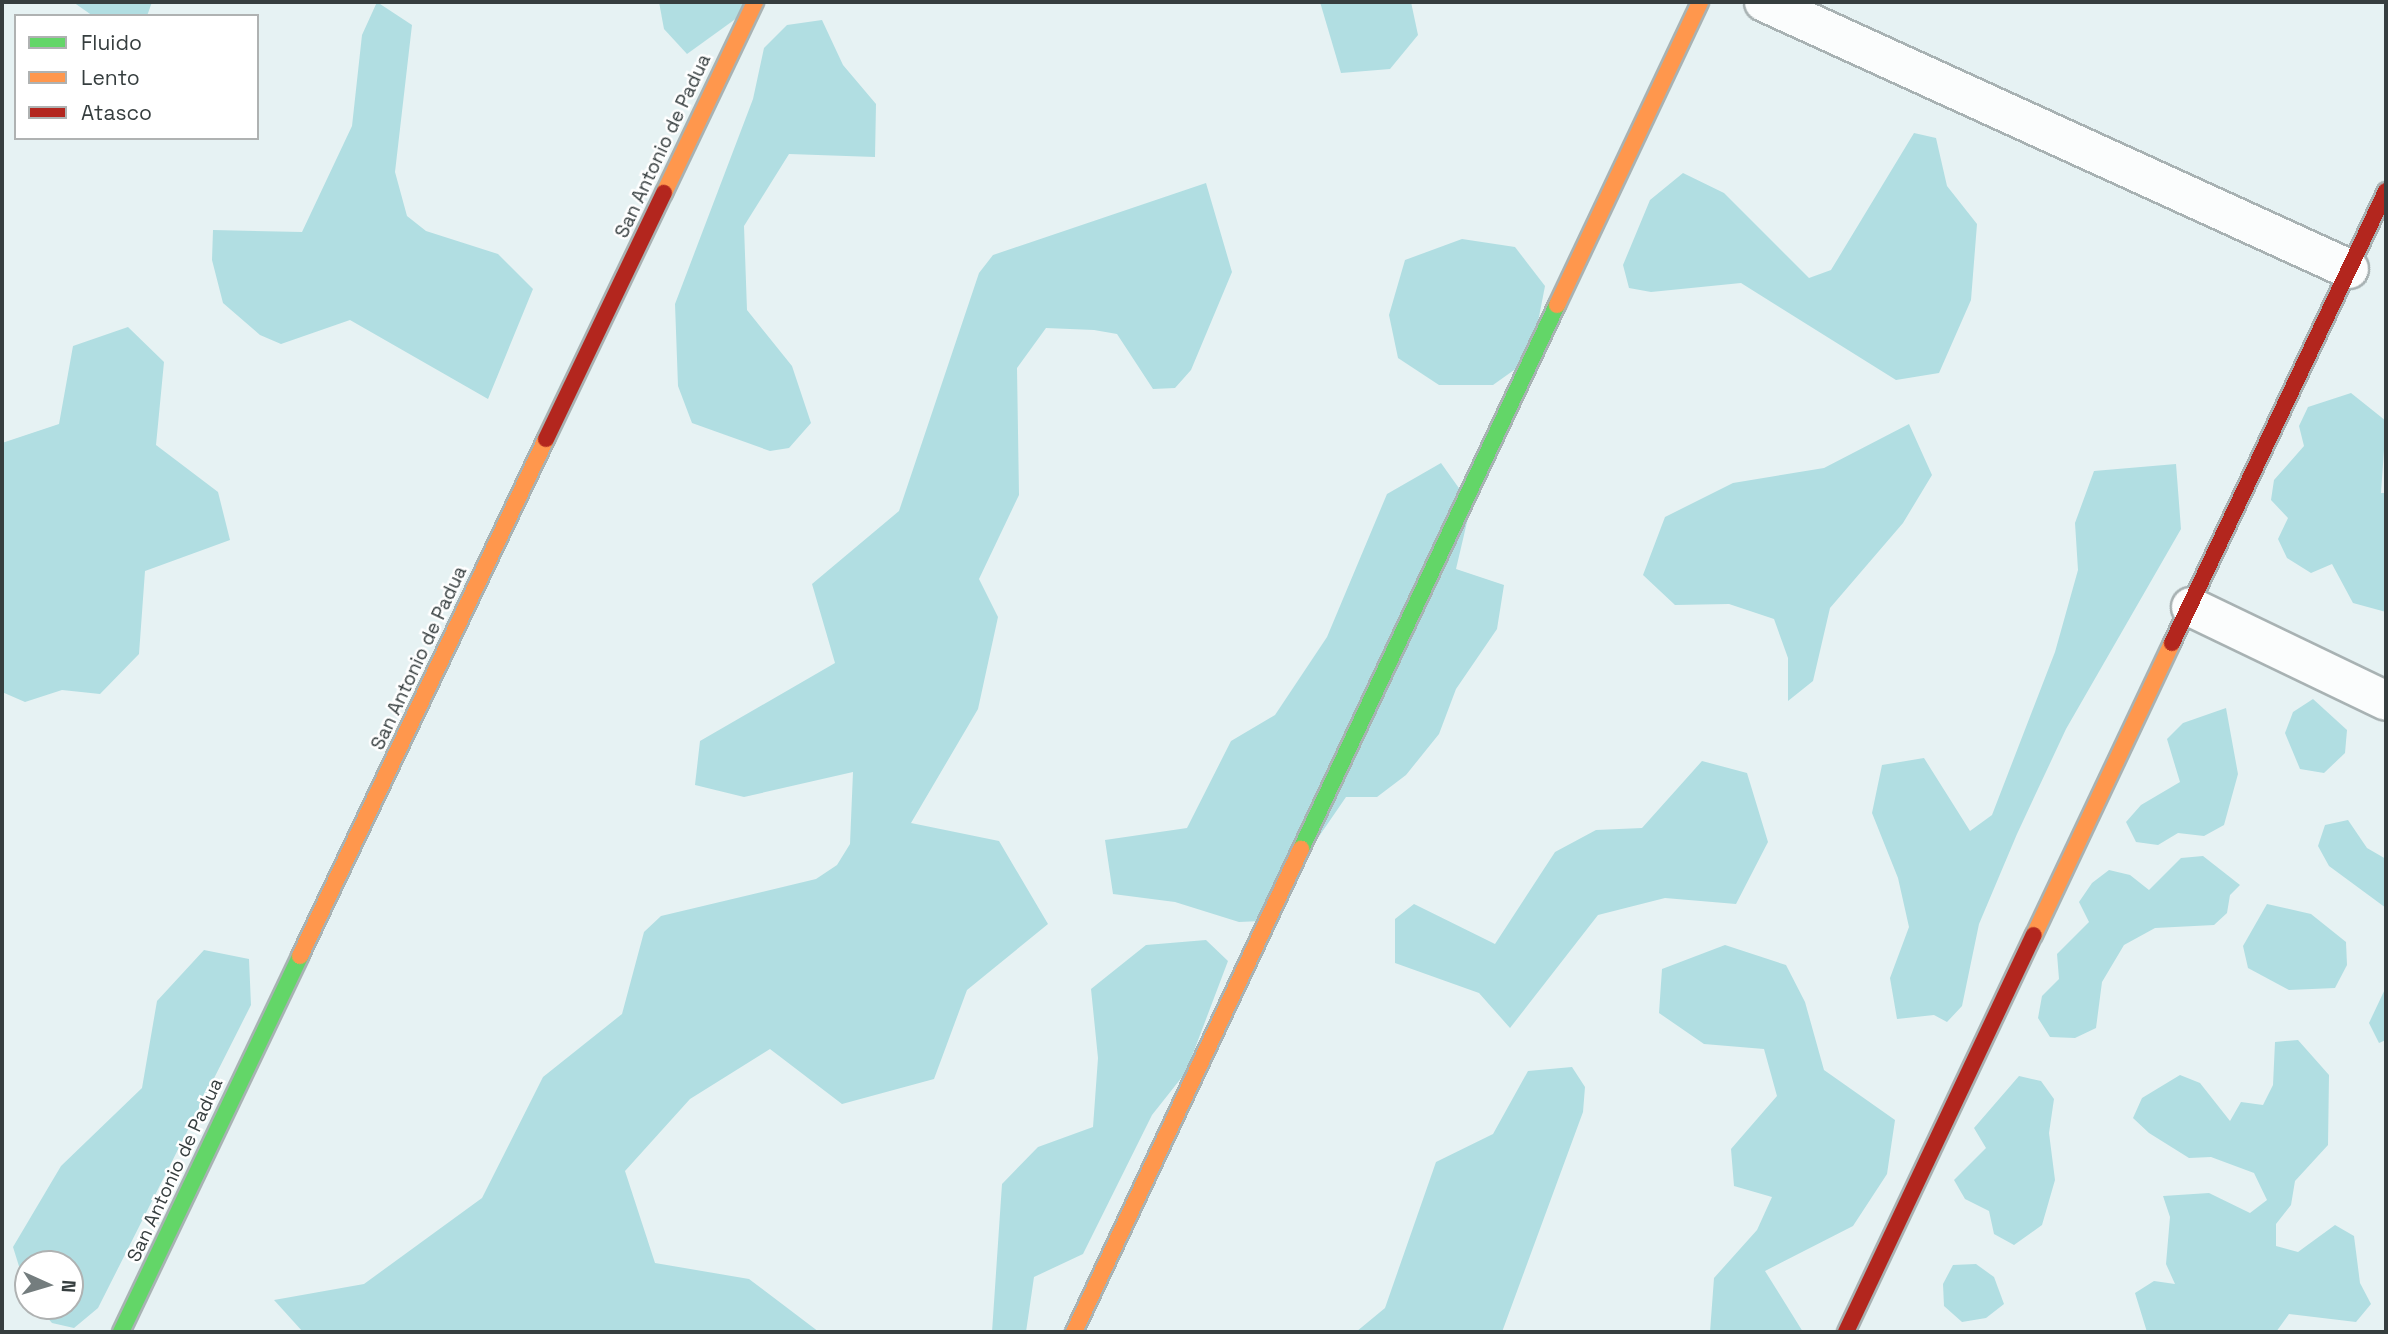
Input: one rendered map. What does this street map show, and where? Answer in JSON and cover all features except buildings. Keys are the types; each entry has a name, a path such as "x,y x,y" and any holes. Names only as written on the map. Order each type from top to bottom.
{"street":[{"name":"San Antonio de Padua","path":"121,1332 755,2"},
{"path":"1074,1332 1700,2"},
{"path":"1764,2 2349,270"},
{"path":"1846,1332 2386,191"},
{"path":"2191,607 2386,701"}],"shaded area":[{"path":"73,2 152,2 148,14 90,14"},
{"path":"377,2 412,25 395,172 407,216 426,231 498,254 533,289 488,399 350,320 281,344 260,335 223,303 212,260 213,230 302,232 352,126 362,35"},
{"path":"659,2 743,2 741,15 687,54 664,29"},
{"path":"1320,2 1411,2 1418,35 1390,69 1341,73"},
{"path":"822,20 843,65 876,104 875,157 789,154 744,226 747,310 792,366 811,423 789,448 770,451 692,423 678,386 675,304 753,99 764,48 787,25"},
{"path":"1914,133 1936,138 1947,186 1977,224 1971,300 1939,373 1896,380 1741,283 1651,292 1629,288 1623,265 1650,200 1683,173 1724,193 1809,278 1831,270"},
{"path":"1206,183 1232,272 1191,370 1175,388 1153,389 1117,334 1094,330 1046,328 1017,368 1019,495 979,579 998,617 978,709 911,823 999,841 1048,924 967,990 934,1079 842,1104 770,1049 690,1099 625,1171 655,1263 749,1279 819,1332 303,1332 274,1300 364,1284 482,1198 543,1077 622,1014 644,932 661,916 816,879 837,865 850,844 853,772 744,797 695,785 700,741 835,663 812,584 899,511 979,273 993,255"},
{"path":"1462,239 1515,247 1545,286 1531,358 1493,385 1439,385 1398,358 1389,315 1405,260"},
{"path":"128,327 164,362 156,445 218,492 230,540 145,571 139,654 100,694 62,690 25,702 2,692 2,443 59,424 73,346"},
{"path":"2351,393 2386,421 2381,493 2386,493 2386,612 2353,603 2332,564 2311,573 2287,558 2278,539 2288,518 2271,500 2274,480 2304,446 2299,426 2308,407"},
{"path":"1909,424 1932,475 1903,523 1830,608 1813,681 1788,701 1788,658 1774,619 1729,604 1675,605 1643,575 1665,517 1733,483 1824,468"},
{"path":"1441,463 1471,505 1456,569 1504,585 1497,629 1456,689 1439,734 1406,775 1377,797 1346,797 1261,921 1239,922 1175,902 1113,894 1105,840 1187,828 1231,741 1275,715 1327,637 1387,494"},
{"path":"2176,464 2181,529 2066,729 2017,834 1979,924 1962,1006 1947,1022 1934,1015 1897,1019 1890,978 1909,927 1898,878 1872,813 1882,765 1924,758 1970,831 1992,815 2055,652 2078,570 2075,523 2094,471"},
{"path":"2313,699 2347,730 2345,753 2324,773 2300,769 2285,733 2293,712"},
{"path":"2226,708 2238,774 2224,825 2204,836 2178,833 2158,845 2136,842 2126,822 2141,805 2180,782 2167,739 2183,723"},
{"path":"1702,761 1747,773 1768,842 1736,904 1665,898 1598,915 1510,1028 1479,993 1395,963 1395,919 1414,904 1495,944 1555,852 1596,830 1642,828"},
{"path":"2348,820 2367,848 2386,859 2386,908 2329,866 2318,846 2325,825"},
{"path":"2203,856 2240,885 2230,895 2227,913 2214,925 2155,928 2124,945 2102,982 2096,1028 2075,1038 2050,1037 2038,1018 2042,996 2059,979 2057,954 2089,922 2079,902 2092,883 2109,870 2130,875 2149,890 2181,858"},
{"path":"2267,904 2311,914 2346,942 2347,965 2335,988 2289,990 2248,968 2243,946"},
{"path":"1206,940 1228,961 1186,1072 1152,1115 1083,1254 1034,1277 1026,1332 992,1332 1002,1184 1038,1147 1093,1127 1098,1058 1091,989 1146,945"},
{"path":"1725,945 1786,965 1805,1002 1824,1070 1895,1120 1887,1174 1853,1226 1765,1271 1803,1332 1710,1332 1714,1278 1757,1230 1772,1197 1734,1186 1731,1149 1777,1096 1764,1049 1704,1044 1659,1013 1662,969"},
{"path":"204,950 249,959 251,1005 98,1308 84,1320 84,1250 14,1250 13,1247 61,1166 142,1088 157,1001"},
{"path":"2386,987 2386,1040 2379,1043 2369,1023"},
{"path":"2298,1040 2329,1075 2328,1145 2295,1181 2291,1205 2276,1224 2276,1246 2298,1252 2335,1225 2354,1236 2360,1283 2371,1304 2356,1322 2289,1314 2276,1332 2147,1332 2135,1293 2154,1281 2175,1284 2166,1264 2170,1217 2163,1196 2209,1193 2250,1213 2267,1200 2254,1173 2211,1157 2189,1158 2149,1133 2133,1118 2142,1098 2180,1075 2200,1083 2230,1121 2241,1102 2263,1105 2273,1085 2275,1042"},
{"path":"1572,1067 1585,1087 1583,1112 1502,1332 1356,1332 1385,1308 1436,1162 1493,1134 1528,1071"},
{"path":"2019,1076 2041,1081 2054,1099 2049,1133 2055,1180 2042,1225 2014,1245 1994,1234 1989,1211 1965,1199 1954,1180 1986,1148 1974,1128"},
{"path":"1976,1264 1994,1277 2004,1304 1986,1318 1962,1322 1944,1306 1943,1284 1953,1265"},
{"path":"49,1320 84,1320 74,1328"}],"traffic: fast":[{"path":"1301,849 1557,305"},
{"path":"121,1332 300,956"}],"traffic: slow":[{"path":"664,193 755,2"},
{"path":"1557,305 1700,2"},
{"path":"300,956 546,439"},
{"path":"2034,935 2172,643"},
{"path":"1074,1332 1301,849"}],"traffic: jam":[{"path":"2172,643 2386,191"},
{"path":"546,439 664,193"},
{"path":"1846,1332 2034,935"}]}
